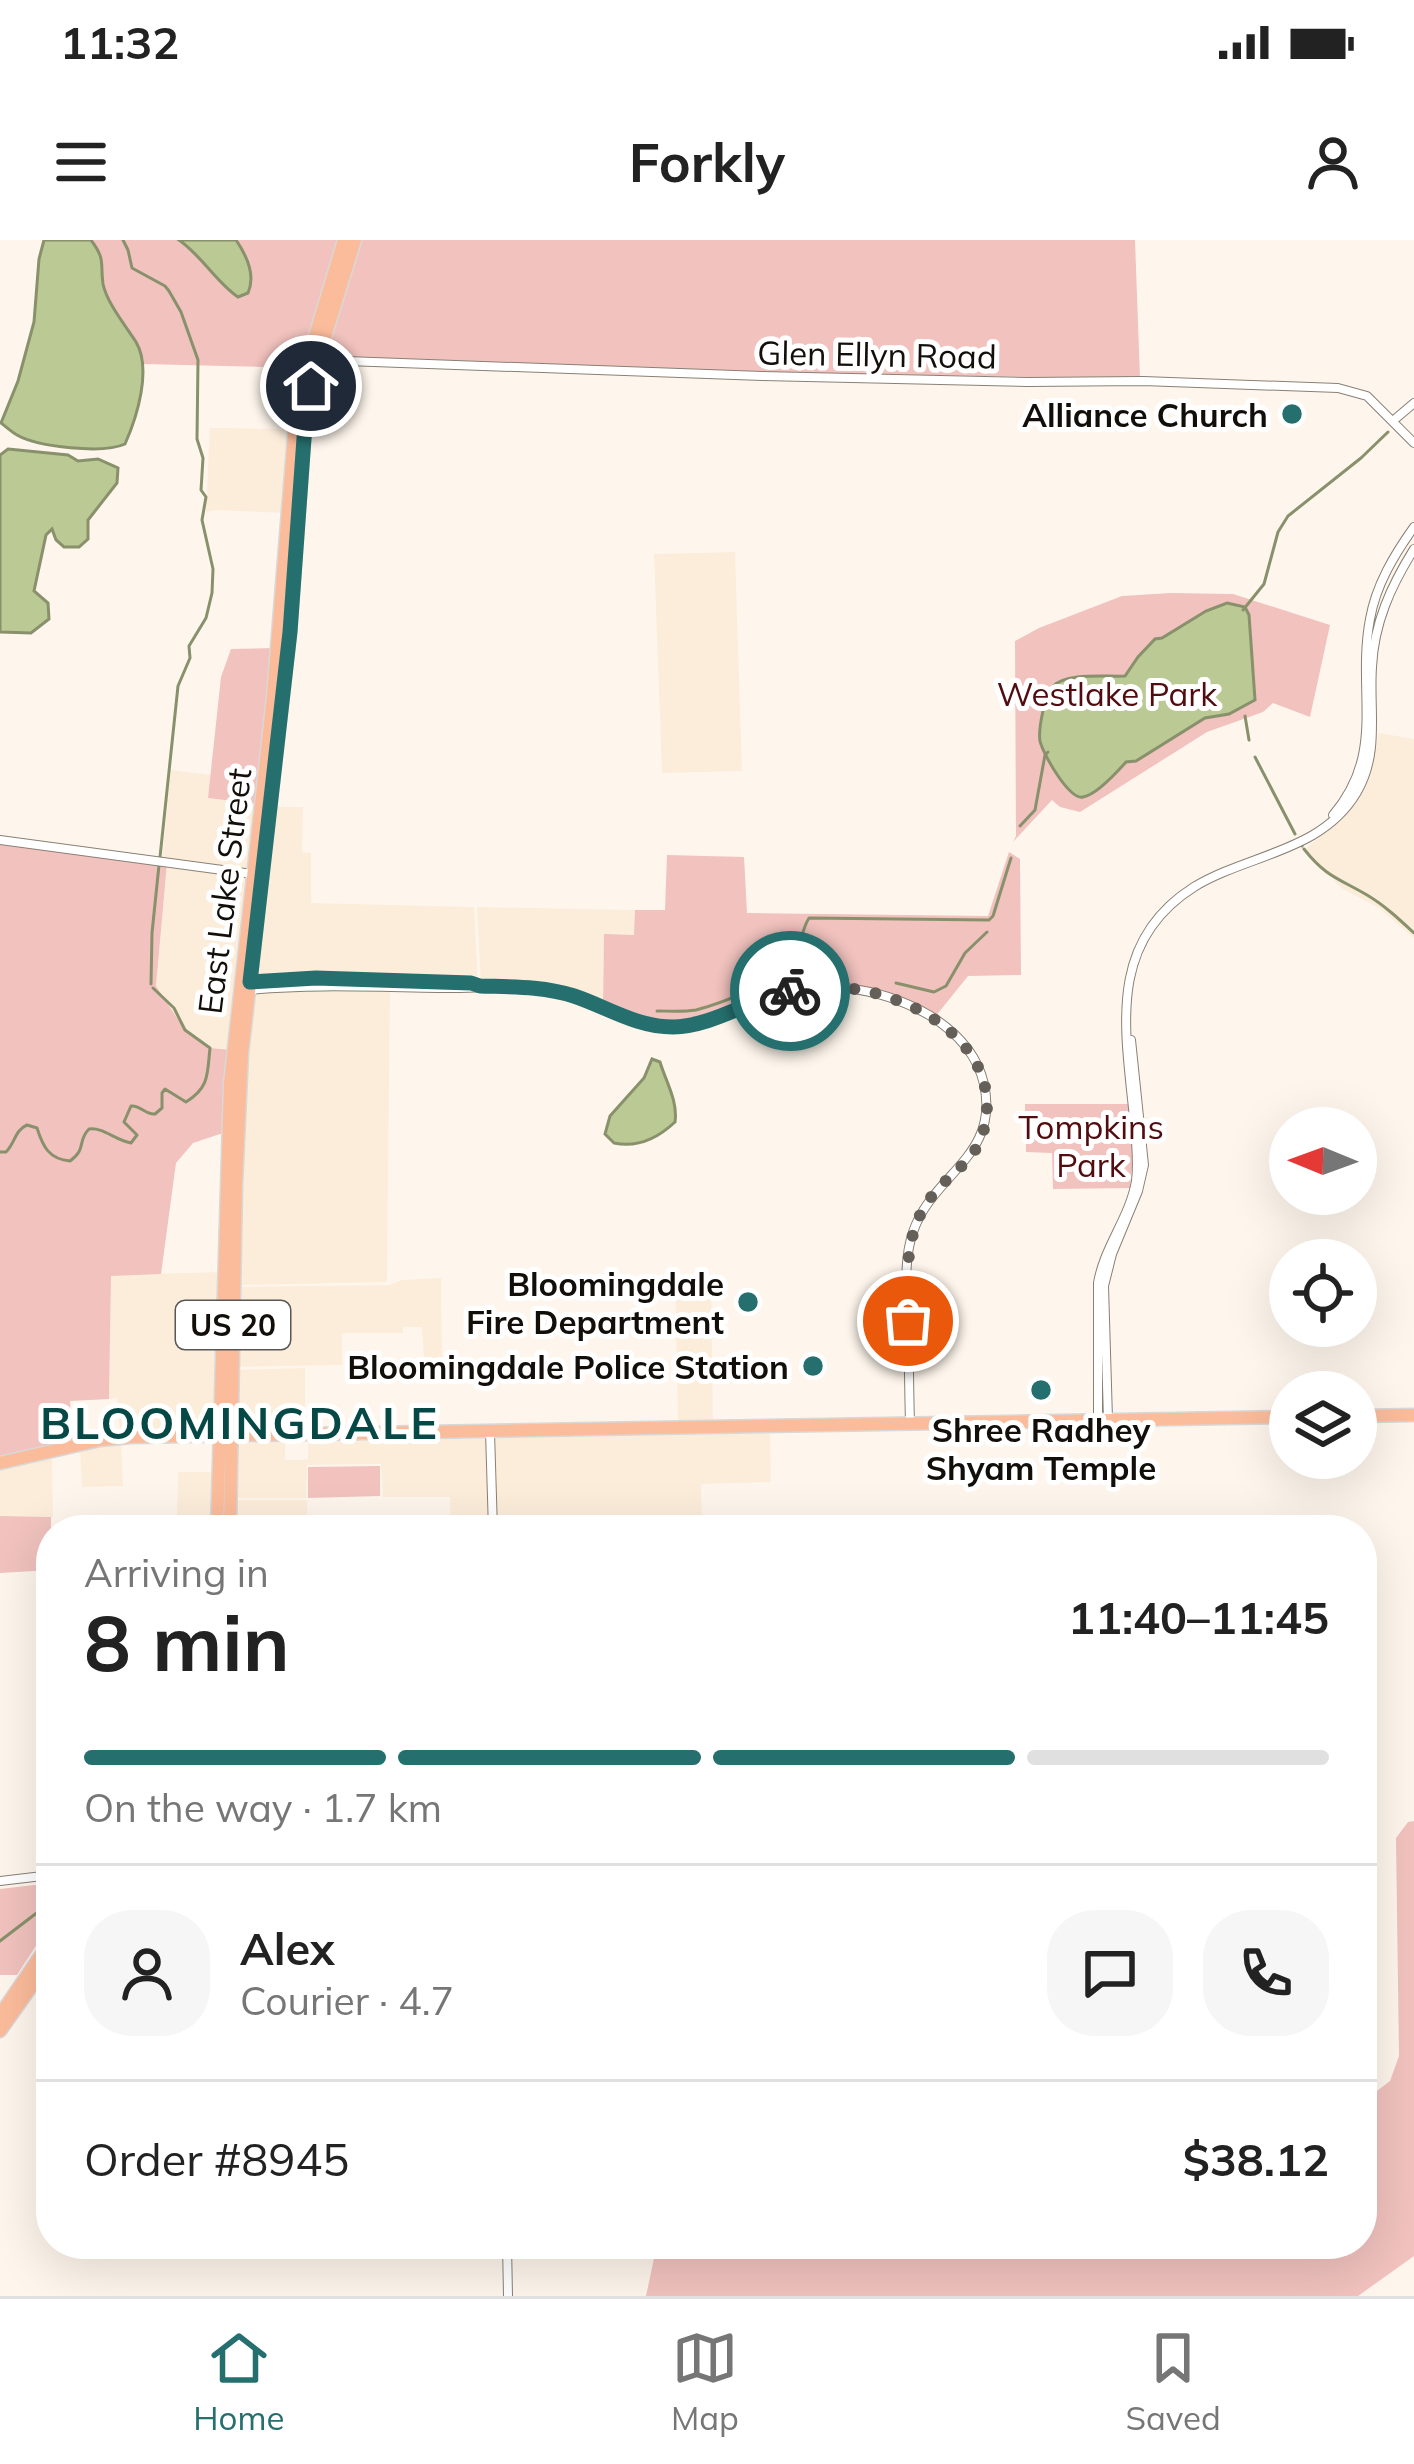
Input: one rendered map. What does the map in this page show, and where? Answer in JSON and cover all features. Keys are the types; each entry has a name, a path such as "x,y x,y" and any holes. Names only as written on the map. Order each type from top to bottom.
{"main road":[{"name":"US 20","path":"313,358 344,240"},
{"name":"US 20","path":"313,358 356,240"},
{"name":"East Lake Street","path":"226,1435 252,874 278,644 296,411 313,358"},
{"name":"East Lake Street","path":"226,1435 223,1272 230,1084 290,632 313,358"},
{"path":"223,1272 233,1286"},
{"path":"1377,1416 1414,1415"},
{"path":"0,1463 108,1438 1269,1417"},
{"name":"US 20","path":"218,1515 226,1435"},
{"name":"US 20","path":"226,1435 229,1515"},
{"path":"0,2014 36,1962"},
{"path":"0,2031 36,1980"}],"street":[{"path":"327,329 336,354 356,360"},
{"name":"Glen Ellyn Road","path":"313,358 762,376 1338,388 1367,396 1414,443"},
{"path":"1394,420 1414,403"},
{"path":"1320,830 1343,803 1361,768 1367,738 1370,620 1382,580 1414,527"},
{"path":"1103,1421 1103,1286 1144,1165 1125,1006 1133,962 1162,910 1199,884 1294,845 1347,807 1370,759 1376,632 1396,578 1414,549"},
{"path":"0,840 252,874"},
{"path":"245,986 341,979 471,983 557,992 636,1022 666,1027 692,1025 793,990 852,988 912,1006 957,1035 981,1075 985,1118 977,1146 930,1198 910,1244 910,1424"},
{"path":"490,1431 493,1515"},
{"path":"0,1881 36,1877"},
{"path":"507,2259 508,2296"}],"shaded area":[{"path":"44,240 91,240 101,257 108,299 141,353 141,393 125,444 87,449 55,446 15,434 1,423 34,322"},
{"path":"179,240 236,240 249,266 248,293 238,297"},
{"path":"210,428 293,429 286,513 206,512"},
{"path":"8,449 68,455 78,461 98,459 118,468 117,483 88,520 88,539 79,547 64,547 52,529 46,535 34,591 48,603 49,619 31,633 0,632 0,455"},
{"path":"735,552 742,771 662,773 654,554"},
{"path":"1227,603 1245,607 1249,615 1255,700 1229,714 1205,718 1136,761 1126,762 1088,795 1077,796 1051,765 1040,741 1052,687 1076,677 1125,676 1155,639"},
{"path":"1379,733 1414,739 1414,938 1379,908 1341,888 1306,849 1352,808 1370,774"},
{"path":"171,770 211,775 208,798 259,804 251,873 162,861"},
{"path":"272,807 303,807 302,852 311,853 311,903 474,907 478,984 252,981"},
{"path":"167,865 249,877 230,1049 210,1048 185,1030 156,986"},
{"path":"477,907 635,910 635,935 604,935 603,1007 576,996 481,985"},
{"path":"390,988 387,1282 236,1285 250,991"},
{"path":"652,1059 660,1062 671,1092 675,1122 647,1140 614,1143 605,1134 610,1116 644,1078"},
{"path":"221,1272 218,1426 120,1431 117,1398 109,1399 111,1275"},
{"path":"441,1278 442,1365 424,1365 422,1327 403,1327 403,1333 342,1333 342,1365 232,1367 236,1287 389,1285"},
{"path":"711,1279 713,1421 678,1422 675,1280"},
{"path":"305,1368 305,1426 233,1427 232,1370"},
{"path":"770,1432 771,1482 701,1484 702,1515 494,1515 492,1438"},
{"path":"488,1437 491,1515 451,1515 450,1497 383,1497 381,1464 307,1465 306,1498 231,1498 232,1444 285,1440 285,1460 300,1460 308,1459 308,1439"},
{"path":"121,1443 123,1486 82,1487 80,1450"},
{"path":"52,1455 53,1515 0,1516 0,1467"},
{"path":"178,1472 217,1472 216,1515 177,1515"},
{"path":"231,1500 307,1500 307,1515 231,1515"}],"green space":[{"path":"81,240 343,240 305,368 143,364"},
{"path":"356,240 1135,240 1140,379 356,358 336,350 330,335"},
{"name":"Westlake Park","path":"1233,594 1330,625 1310,717 1273,703 1263,712 1207,732 1080,812 1052,800 1013,842 1015,641 1122,596"},
{"path":"276,648 259,804 208,798 221,677 231,649"},
{"path":"0,840 167,863 156,986 185,1030 210,1048 233,1050 226,1132 193,1143 176,1163 161,1274 111,1276 109,1399 70,1401 73,1441 0,1458"},
{"path":"1009,852 1020,859 1021,975 968,976 935,1017 883,990 835,984 795,988 691,1024 644,1022 603,1007 604,934 634,935 635,910 665,910 667,855 744,857 747,913 988,916"},
{"name":"Tompkins Park","path":"1025,1104 1128,1104 1134,1147 1130,1188 1053,1189 1052,1153 1026,1152"},
{"path":"380,1466 380,1496 308,1498 308,1467"},
{"path":"0,1516 36,1517 36,1571 0,1573"},
{"path":"1414,1821 1414,2256 1358,2296 646,2296 654,2259 1377,2259 1377,2091 1390,2081 1399,2056 1396,1838"},
{"path":"36,1885 36,1946 17,1975 0,1975 0,1889"}],"waterway":[{"path":"123,240 132,268 169,291 198,360 197,439 203,458 201,490 206,497 202,520 213,569 206,618 189,646 190,658 178,686 160,857"},
{"path":"1243,610 1264,584 1278,532 1288,516 1388,432"},
{"path":"1245,716 1249,740"},
{"path":"1020,826 1035,810 1048,752"},
{"path":"1255,757 1295,834"},
{"path":"1304,849 1326,871 1379,903 1414,933"},
{"path":"657,1011 696,1010 776,977 793,964 809,918 989,920 1011,858"},
{"path":"151,984 159,865"},
{"path":"896,983 934,992 946,986 965,953 987,932"},
{"path":"0,1152 6,1152 27,1125 37,1128 48,1151 63,1160 75,1157 89,1129 131,1143 137,1135 124,1122 131,1106 155,1114 162,1108 165,1089 186,1102 199,1091 206,1079 210,1048 185,1030 174,1008 153,988"},
{"path":"0,1941 36,1913"}],"way so far":[{"path":"790,991 852,988 912,1006 957,1035 981,1075 986,1106 980,1141 930,1198 912,1234 908,1321"}],"place":[{"name":"Alliance Church","path":"1292,414"},
{"name":"Bloomingdale Fire Department","path":"748,1302"},
{"name":"Bloomingdale Police Station","path":"813,1366"},
{"name":"Shree Radhey Shyam Temple","path":"1041,1390"}],"district":[{"name":"BLOOMINGDALE","path":"240,1422"}],"route":[{"path":"311,386 290,632 250,982 308,978 541,989 636,1022 666,1027 710,1020 790,991"}]}
